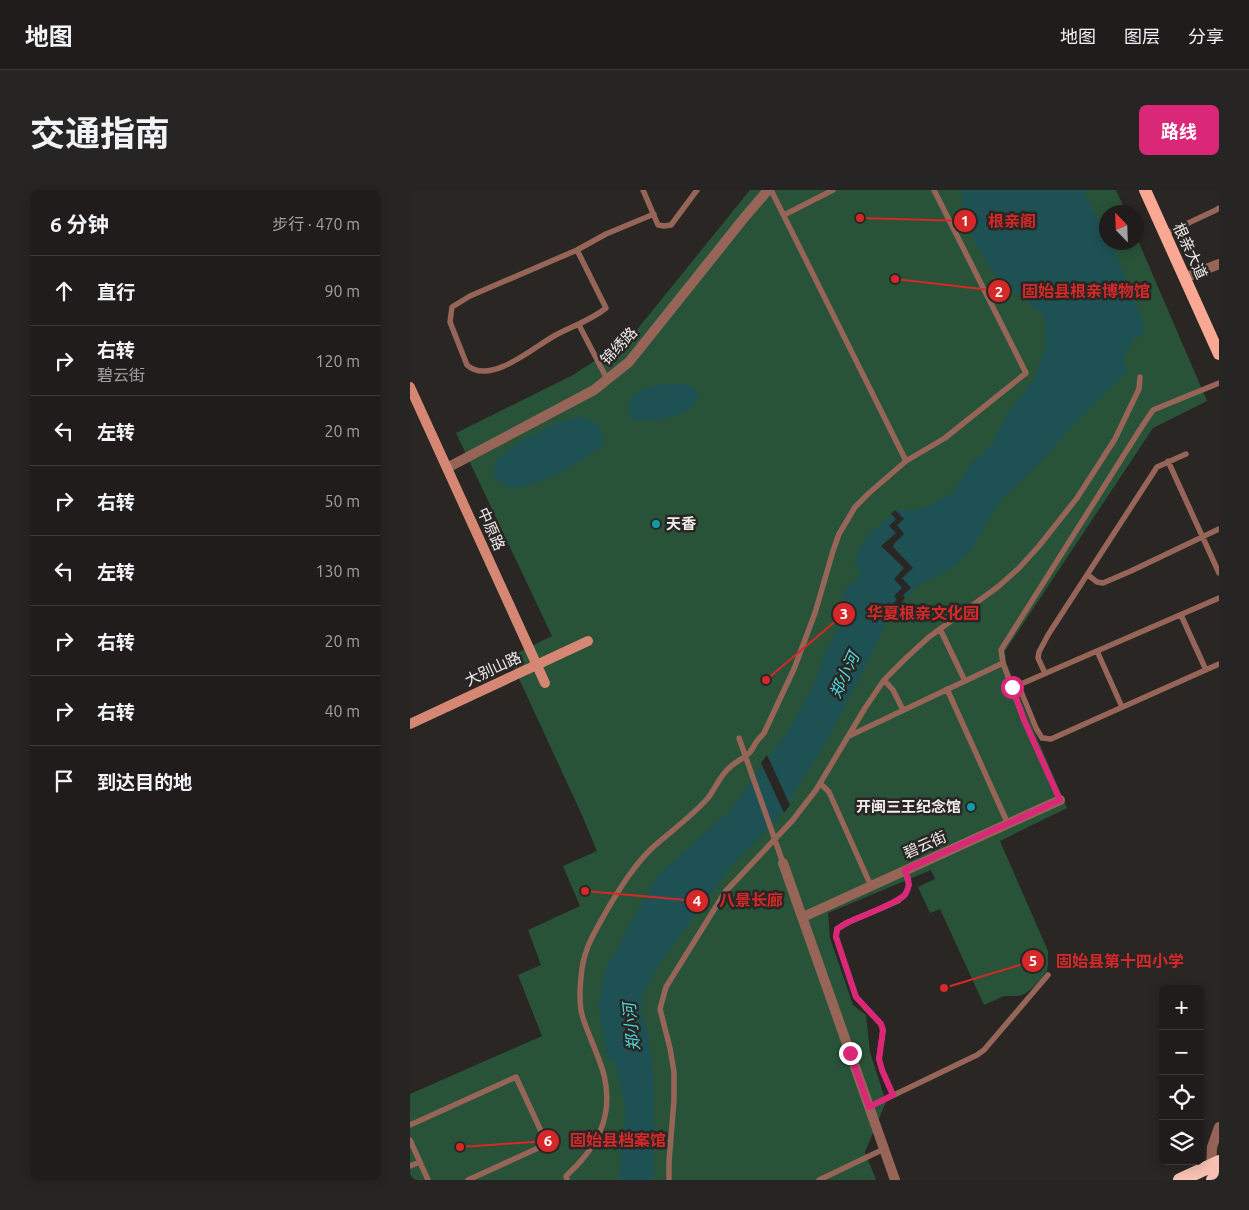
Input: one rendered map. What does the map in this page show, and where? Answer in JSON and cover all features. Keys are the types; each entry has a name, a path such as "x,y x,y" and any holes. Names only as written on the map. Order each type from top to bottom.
{"highway":[{"path":"1180,1180 1215,1173"}],"main road":[{"name":"根亲大道","path":"1145,190 1219,354"},
{"name":"中原路","path":"410,387 545,684"},
{"name":"大别山路","path":"410,724 588,641"}],"street":[{"name":"锦绣路","path":"447,468 594,390 629,362 744,218 770,190"},
{"path":"1184,278 1219,264"},
{"name":"碧云街","path":"802,917 1060,800"},
{"path":"783,862 896,1180"},
{"path":"1215,1173 1212,1147 1219,1127"}],"lane":[{"path":"643,190 658,225 664,226 671,225 697,190"},
{"path":"770,190 906,462"},
{"path":"784,215 833,190"},
{"path":"567,1180 566,1176 577,1166 593,1145 605,1120 607,1108 604,1075 582,1018 580,985 587,947 624,882 637,864 708,798 727,770 750,753 764,733 794,669 815,614 839,534 855,507 906,462 945,438 1026,373 934,190"},
{"path":"1164,234 1219,208"},
{"path":"578,250 606,308 596,316 553,336 522,357 502,367 485,372 472,370 467,365 450,322 452,307 470,296 578,250 606,234 654,214"},
{"path":"579,325 607,379"},
{"path":"668,1180 674,1100 674,1072 660,1009 666,987 725,892 792,821 816,790 884,680 940,629 1000,586 1039,546 1077,498 1115,439 1139,389 1140,377"},
{"path":"1060,800 1024,720 1002,663 1001,650 1153,410 1219,382"},
{"path":"1045,673 1038,658 1048,635 1157,467 1186,454"},
{"path":"1168,461 1219,573"},
{"path":"1088,575 1097,582 1103,582 1132,571 1219,529"},
{"path":"1219,598 1045,673 1021,684 1020,689 1042,738 1051,739 1219,664"},
{"path":"1181,615 1206,670"},
{"path":"940,629 965,680"},
{"path":"1097,651 1122,707"},
{"path":"849,736 1002,663"},
{"path":"884,680 893,690 903,710"},
{"path":"947,689 1008,824"},
{"path":"739,738 783,862"},
{"path":"820,784 829,792 871,886"},
{"path":"893,1095 879,1059 883,1030 881,1024 856,997 836,937 837,929 846,923 898,901 905,895 909,885 905,870"},
{"path":"869,1107 984,1050 1048,975"},
{"path":"410,1125 516,1077 546,1144 468,1180"},
{"path":"410,1140 428,1180"},
{"path":"819,1180 884,1149"},
{"path":"410,1166 420,1162"}],"green space":[{"path":"750,190 1116,190 1123,205 1099,205 1099,250 1142,250 1207,401 1153,428 1005,651 1006,662 1020,698 1067,808 1000,841 1048,951 1047,971 1042,978 1025,994 1004,996 984,1005 940,909 930,913 918,887 935,879 931,870 828,913 830,938 853,1005 866,1015 870,1052 886,1102 865,1152 876,1180 410,1180 410,1094 542,1036 518,975 541,965 528,930 580,906 563,866 597,851 509,657 552,636 456,433 573,375 631,337"}],"water":[{"name":"郑小河","path":"962,190 1084,190 1099,221 1099,250 1114,250 1144,324 1143,336 1133,339 1123,361 1128,371 1000,501 969,553 946,572 923,583 901,602 883,629 860,678 821,751 775,823 730,867 659,964 643,994 641,1010 648,1035 653,1074 653,1180 619,1180 621,1142 625,1126 624,1102 613,1060 607,1059 598,1005 606,968 659,874 730,811 786,734 814,685 825,652 845,616 841,604 847,586 858,580 859,568 854,566 859,549 869,534 898,510 916,510 931,505 953,492 970,465 991,445 1007,414 1035,378 1046,343 1044,316 991,270 973,239 962,207"},
{"path":"663,384 683,384 696,389 699,395 693,406 680,414 654,420 631,419 628,414 631,397 641,390"},
{"path":"581,417 597,424 603,435 604,440 593,453 559,473 533,484 513,488 496,480 492,471 497,459 521,441 561,421"}],"pier":[{"path":"895,510 904,519 897,525 904,534 893,547 913,568 902,578 911,588 903,595 905,598 899,605 901,607 889,620 880,610 889,602 891,605 897,600 894,596 902,588 894,579 904,568 881,546 896,533 889,526 896,519 891,514"},
{"path":"767,755 790,805 784,813 761,763"}],"place":[{"name":"根亲阁","path":"860,218"},
{"name":"固始县根亲博物馆","path":"895,279"},
{"name":"天香","path":"656,524"},
{"name":"华夏根亲文化园","path":"766,680"},
{"name":"开闽三王纪念馆","path":"971,807"},
{"name":"八景长廊","path":"585,891"},
{"name":"固始县第十四小学","path":"944,988"},
{"name":"固始县档案馆","path":"460,1147"}],"route":[{"path":"850,1053 869,1107 893,1095 879,1059 883,1039 881,1024 856,997 836,937 837,929 846,923 898,901 905,895 909,885 905,870 1060,800 1024,720 1012,687"}]}
